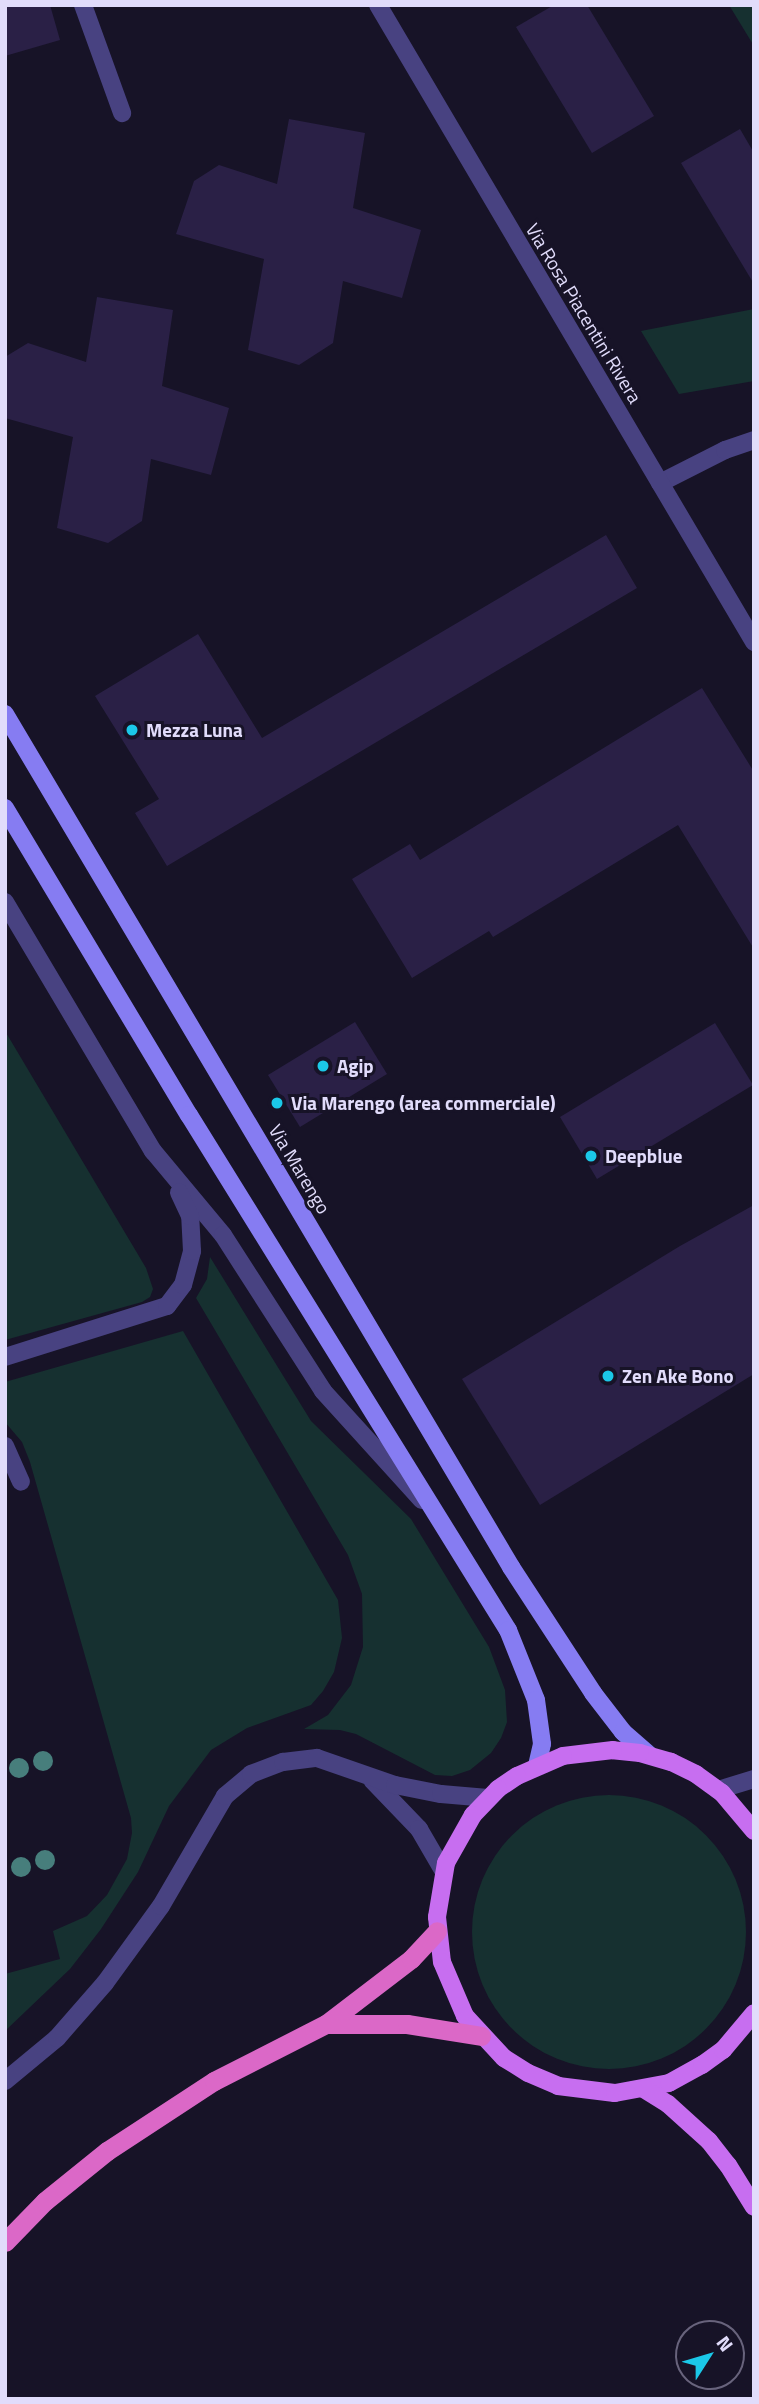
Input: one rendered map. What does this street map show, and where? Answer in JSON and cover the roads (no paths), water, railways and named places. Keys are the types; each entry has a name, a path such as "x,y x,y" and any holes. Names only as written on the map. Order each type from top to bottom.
{"highway":[{"path":"5,2242 45,2202 107,2151 175,2103 326,2024 411,1959 437,1931"},
{"path":"326,2024 407,2024 481,2036"}],"main road":[{"name":"Via Marengo","path":"5,714 511,1567 560,1645 616,1724 649,1755"},
{"path":"5,808 189,1115 508,1630 527,1671 540,1728 541,1751 537,1765"},
{"path":"753,2016 729,2044 709,2061 672,2081 644,2089 605,2093 548,2082 510,2062 481,2036 466,2016 447,1979 437,1931 438,1899 444,1872 460,1834 488,1798 517,1776 537,1765 563,1756 594,1750 649,1755 692,1772 718,1790 754,1831"},
{"path":"644,2089 668,2104 709,2141 736,2176 754,2207"}],"street":[{"path":"82,5 122,113"},
{"name":"Via Rosa Piacentini Rivera","path":"379,5 754,642"},
{"path":"660,483 725,450 754,440"},
{"path":"5,902 186,1205 193,1234 190,1269 176,1298 167,1306 5,1357"},
{"path":"153,1151 223,1235 323,1391 444,1526"},
{"path":"5,1446 22,1482"},
{"path":"5,2081 57,2038 134,1946 233,1786 266,1767 309,1758 336,1762 366,1776 442,1794 488,1798"},
{"path":"366,1776 406,1813 444,1872"},
{"path":"718,1790 754,1779"}],"place":[{"name":"Mezza Luna","path":"132,730"},
{"name":"Agip","path":"323,1066"},
{"name":"Via Marengo (area commerciale)","path":"277,1103"},
{"name":"Deepblue","path":"591,1156"},
{"name":"Zen Ake Bono","path":"608,1376"}]}
